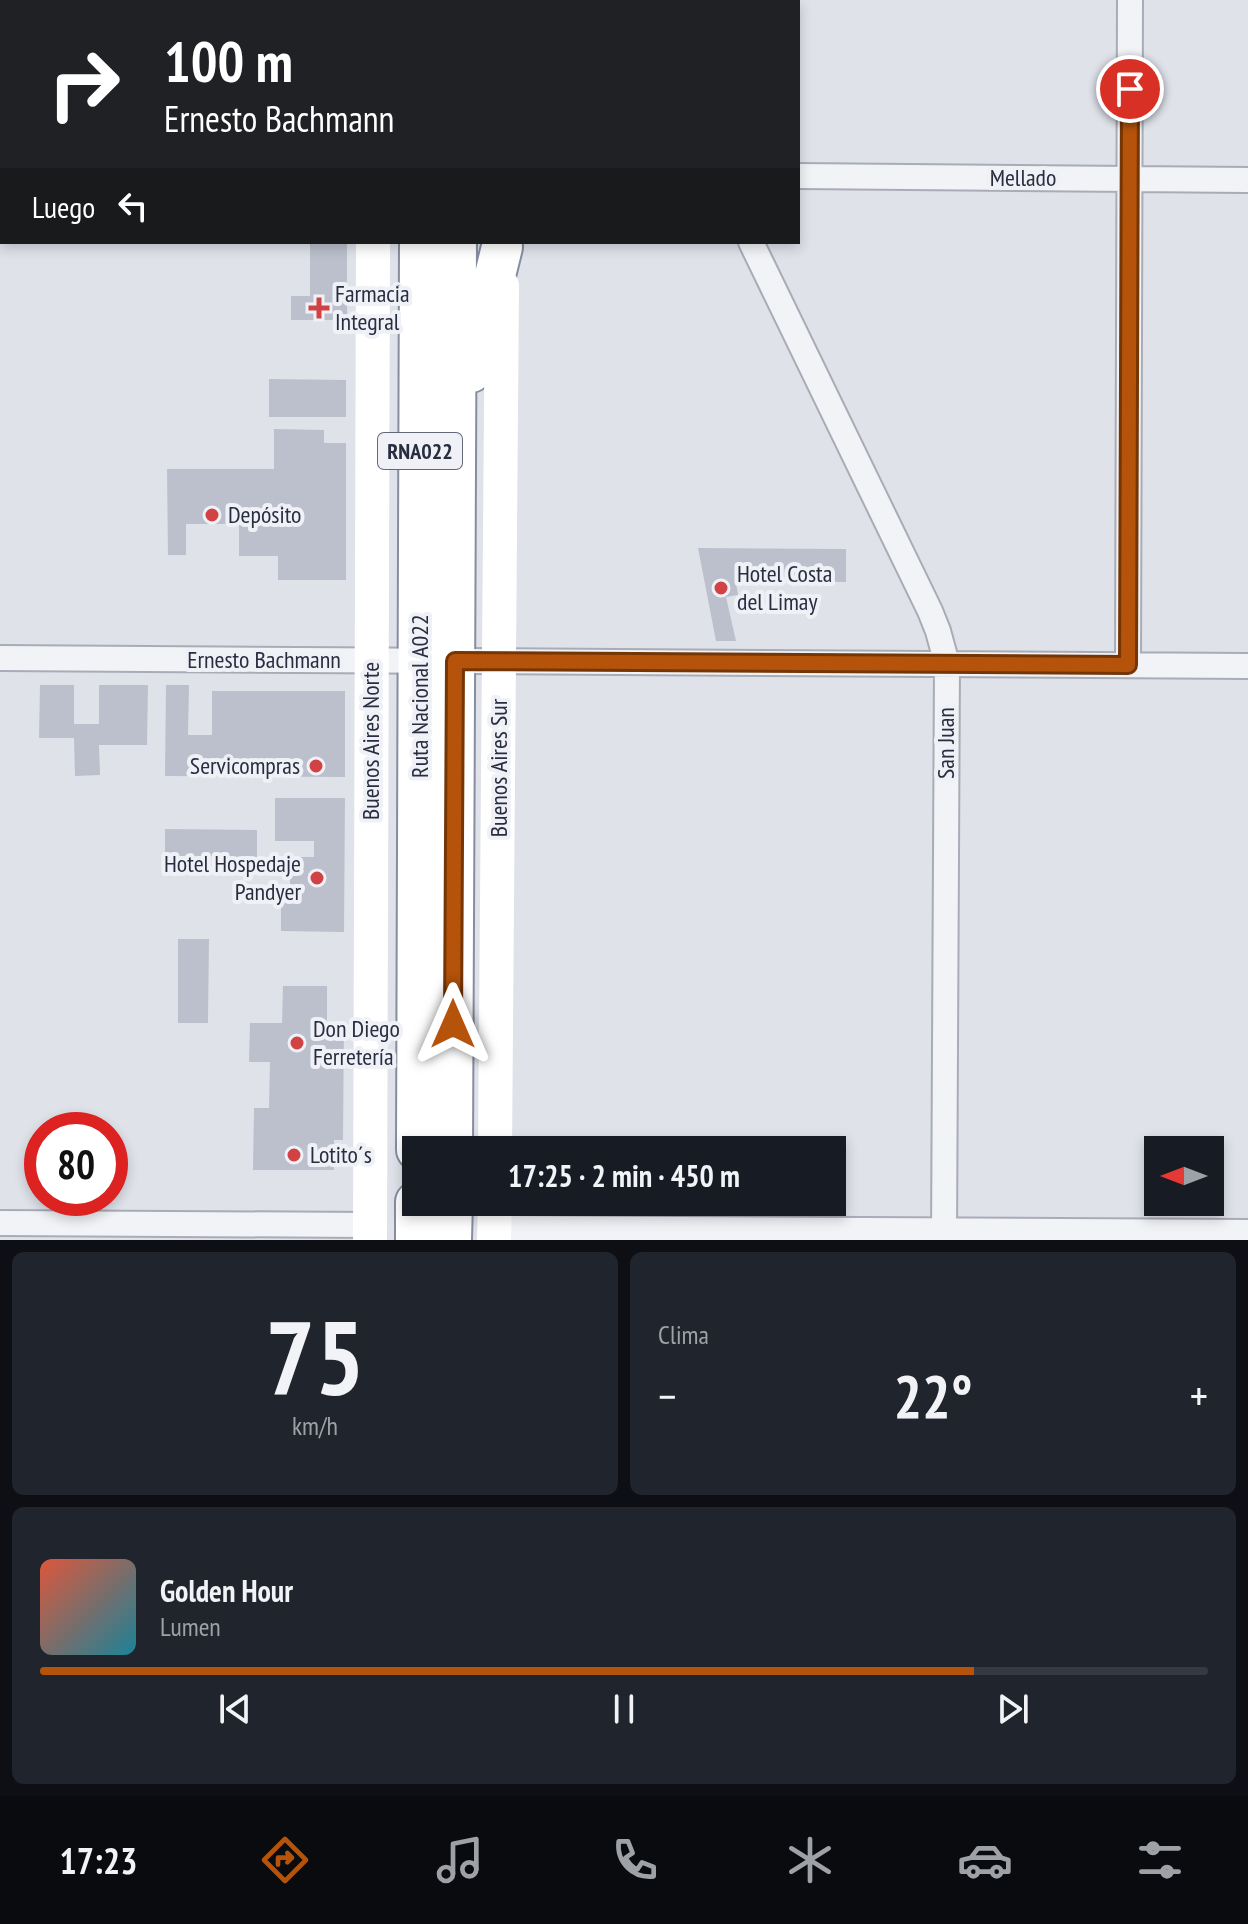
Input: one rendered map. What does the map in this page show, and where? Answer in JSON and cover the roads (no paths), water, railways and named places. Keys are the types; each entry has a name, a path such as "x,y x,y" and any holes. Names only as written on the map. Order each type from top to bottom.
{"highway":[{"name":"Ruta Nacional A022","path":"420,244 452,1136"},
{"name":"Ruta Nacional A022","path":"418,1136 437,661 456,434 456,244"},
{"path":"456,434 502,244"},
{"path":"416,1216 416,1240"},
{"path":"451,1240 452,1216"}],"main road":[{"name":"Buenos Aires Norte","path":"370,1232 373,244"},
{"name":"Buenos Aires Sur","path":"495,1136 502,244"}],"street":[{"path":"1128,665 1130,0"},
{"name":"Mellado","path":"800,176 1248,180"},
{"name":"San Juan","path":"752,244 930,611 947,664 944,1235"},
{"name":"Ernesto Bachmann","path":"0,658 1248,666"},
{"path":"0,1223 370,1232"},
{"path":"495,1223 944,1235 1248,1232"}],"place":[{"name":"Farmacia Integral","path":"319,308"},
{"name":"Depósito","path":"212,515"},
{"name":"Hotel Costa del Limay","path":"721,588"},
{"name":"Servicompras","path":"316,766"},
{"name":"Hotel Hospedaje Pandyer","path":"317,878"},
{"name":"Don Diego Ferretería","path":"297,1043"},
{"name":"Lotito´s","path":"294,1155"}]}
